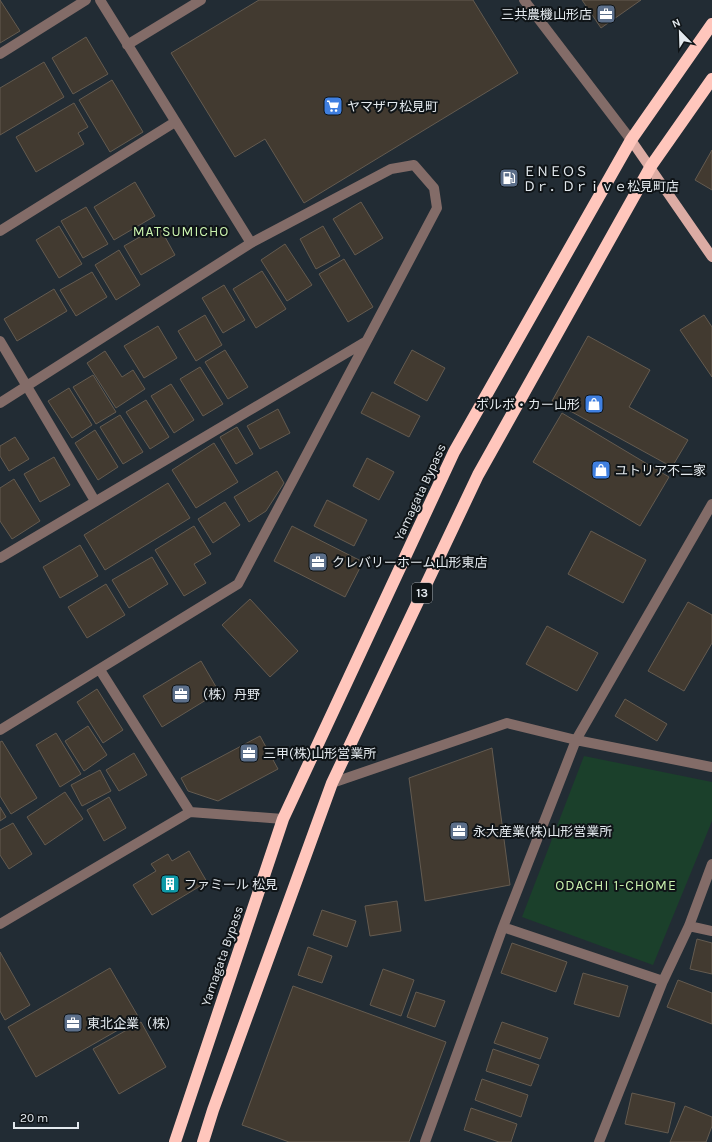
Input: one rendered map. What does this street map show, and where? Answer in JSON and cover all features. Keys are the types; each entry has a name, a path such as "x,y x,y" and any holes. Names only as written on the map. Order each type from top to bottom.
{"highway":[{"name":"Yamagata Bypass","path":"175,1142 283,819 454,452 631,140 712,24"},
{"name":"13","path":"203,1142 218,1095 332,783 478,475 651,166 712,79"}],"main road":[{"path":"631,140 651,166 712,257"}],"street":[{"path":"0,54 86,0"},
{"path":"100,0 251,243"},
{"path":"127,45 201,0"},
{"path":"524,0 631,140"},
{"path":"0,231 175,122"},
{"path":"0,403 251,243 391,169 414,165 434,188 437,208 238,584 0,730"},
{"path":"0,341 95,501"},
{"path":"0,558 365,342"},
{"path":"425,1142 503,927 576,740 712,504"},
{"path":"100,670 190,812"},
{"path":"332,783 507,723 576,740 712,767"},
{"path":"0,924 190,812 283,819"},
{"path":"599,1142 663,982 689,926 712,864"},
{"path":"689,926 712,931"},
{"path":"503,927 663,982"}],"green space":[{"path":"584,756 712,782 712,821 653,965 522,917"}],"building":[{"path":"0,0 20,31 0,43"},
{"name":"ヤマザワ松見町","path":"259,0 473,0 518,73 304,203 265,139 235,157 171,53"},
{"name":"三共農機山形店","path":"582,0 641,0 601,28"},
{"path":"86,37 108,74 73,94 52,58"},
{"path":"44,62 64,97 0,135 0,88"},
{"path":"112,80 143,132 110,152 79,100"},
{"path":"74,103 88,127 78,133 84,144 36,172 16,137"},
{"path":"712,150 712,190 695,180"},
{"path":"135,182 155,216 114,240 94,207"},
{"path":"361,202 383,238 355,255 333,219"},
{"path":"86,207 108,244 83,258 61,221"},
{"path":"59,226 82,264 59,278 36,240"},
{"path":"159,226 175,255 141,275 124,246"},
{"path":"323,226 340,256 316,269 300,239"},
{"path":"285,244 312,285 287,301 261,260"},
{"path":"119,250 140,285 116,300 95,265"},
{"path":"344,259 373,307 348,322 319,274"},
{"path":"262,271 286,309 256,328 233,289"},
{"path":"92,272 107,297 76,316 60,290"},
{"path":"224,285 245,320 223,333 202,298"},
{"path":"54,289 67,311 17,341 4,319"},
{"path":"205,315 222,345 196,361 178,331"},
{"path":"704,315 712,327 712,377 680,330"},
{"path":"158,326 177,358 144,378 124,346"},
{"name":"ボルボ・カー山形","path":"588,336 650,370 629,407 688,440 672,467 552,401"},
{"path":"225,350 248,387 228,399 205,362"},
{"path":"412,350 445,368 427,401 394,383"},
{"path":"105,351 122,377 133,370 145,389 116,408 87,363"},
{"path":"200,367 223,404 203,416 180,379"},
{"path":"93,375 116,412 96,424 73,387"},
{"path":"171,384 194,420 174,433 151,396"},
{"path":"69,388 92,425 72,438 48,401"},
{"path":"372,392 420,416 409,437 361,413"},
{"path":"146,400 169,437 150,449 126,412"},
{"path":"278,409 290,433 260,449 247,426"},
{"name":"ユトリア不二家","path":"562,413 669,477 640,526 533,462"},
{"path":"120,415 143,452 123,464 100,427"},
{"path":"237,427 253,454 236,464 220,437"},
{"path":"95,430 118,467 98,480 75,443"},
{"path":"15,437 29,459 9,471 0,456 0,446"},
{"path":"214,443 238,482 196,508 172,470"},
{"path":"54,457 70,485 40,502 24,474"},
{"path":"367,458 394,472 379,500 353,486"},
{"path":"277,471 284,483 266,511 249,522 234,497"},
{"path":"14,479 40,521 12,539 0,521 0,488"},
{"path":"168,483 190,518 105,570 84,535"},
{"path":"327,500 367,520 354,546 314,526"},
{"path":"225,502 240,525 213,543 198,519"},
{"path":"194,526 211,554 194,564 206,583 184,596 155,550"},
{"name":"クレバリーホーム山形東店","path":"292,526 363,562 345,597 274,561"},
{"path":"591,531 646,560 623,603 568,574"},
{"path":"80,545 98,576 60,598 43,567"},
{"path":"152,557 168,584 129,608 112,580"},
{"path":"106,584 125,615 87,638 68,607"},
{"path":"250,599 298,651 270,677 222,625"},
{"path":"688,602 712,615 712,643 684,691 648,671"},
{"path":"547,626 598,653 577,691 526,664"},
{"name":"（株）丹野","path":"201,661 219,692 162,727 143,696"},
{"path":"97,689 123,730 103,743 77,702"},
{"path":"625,699 667,724 657,741 615,716"},
{"path":"88,726 107,755 84,771 65,741"},
{"path":"56,733 81,774 60,787 36,745"},
{"name":"三甲(株)山形営業所","path":"260,736 278,769 218,801 188,791 181,778"},
{"path":"2,741 37,798 11,814 0,796 0,742"},
{"name":"永大産業(株)山形営業所","path":"492,748 510,885 425,901 409,778"},
{"path":"134,753 147,775 119,791 106,770"},
{"path":"100,770 111,791 82,806 71,785"},
{"path":"65,792 83,819 45,845 27,817"},
{"path":"109,797 126,828 104,841 87,810"},
{"path":"0,807 6,817 0,821"},
{"path":"13,823 32,854 9,869 0,855 0,830"},
{"name":"ファミール 松見","path":"189,851 207,882 152,915 133,885 156,871 151,864 168,854 172,861"},
{"path":"397,901 401,931 370,936 365,906"},
{"path":"322,910 356,921 347,947 313,935"},
{"path":"697,939 712,943 712,974 690,969"},
{"path":"512,943 567,962 556,992 501,973"},
{"path":"308,947 332,956 322,983 298,975"},
{"path":"0,952 30,1005 5,1020 0,1011"},
{"name":"東北企業（株）","path":"110,968 139,1018 36,1077 8,1027"},
{"path":"383,969 414,980 401,1016 370,1005"},
{"path":"583,973 628,986 619,1017 574,1004"},
{"path":"678,980 712,993 712,1024 667,1007"},
{"path":"293,986 446,1042 409,1142 289,1142 242,1125"},
{"path":"416,992 445,1001 435,1027 407,1017"},
{"path":"141,1022 166,1067 119,1094 93,1049"},
{"path":"502,1022 548,1038 540,1059 494,1043"},
{"path":"493,1049 539,1065 531,1086 486,1071"},
{"path":"482,1079 528,1095 521,1117 475,1100"},
{"path":"632,1093 675,1103 668,1133 625,1124"},
{"path":"685,1106 712,1117 712,1126 706,1142 670,1142"},
{"path":"471,1108 517,1124 511,1142 499,1142 464,1130"}],"place":[{"name":"三共農機山形店","path":"606,14"},
{"name":"ヤマザワ松見町","path":"333,106"},
{"name":"ＥＮＥＯＳ Ｄｒ．Ｄｒｉｖｅ松見町店","path":"509,178"},
{"name":"ボルボ・カー山形","path":"594,404"},
{"name":"ユトリア不二家","path":"601,470"},
{"name":"クレバリーホーム山形東店","path":"318,562"},
{"name":"（株）丹野","path":"181,694"},
{"name":"三甲(株)山形営業所","path":"249,753"},
{"name":"永大産業(株)山形営業所","path":"459,831"},
{"name":"ファミール 松見","path":"170,884"},
{"name":"東北企業（株）","path":"73,1023"}],"district":[{"name":"MATSUMICHO","path":"181,231"},
{"name":"ODACHI 1-CHOME","path":"616,885"}]}
